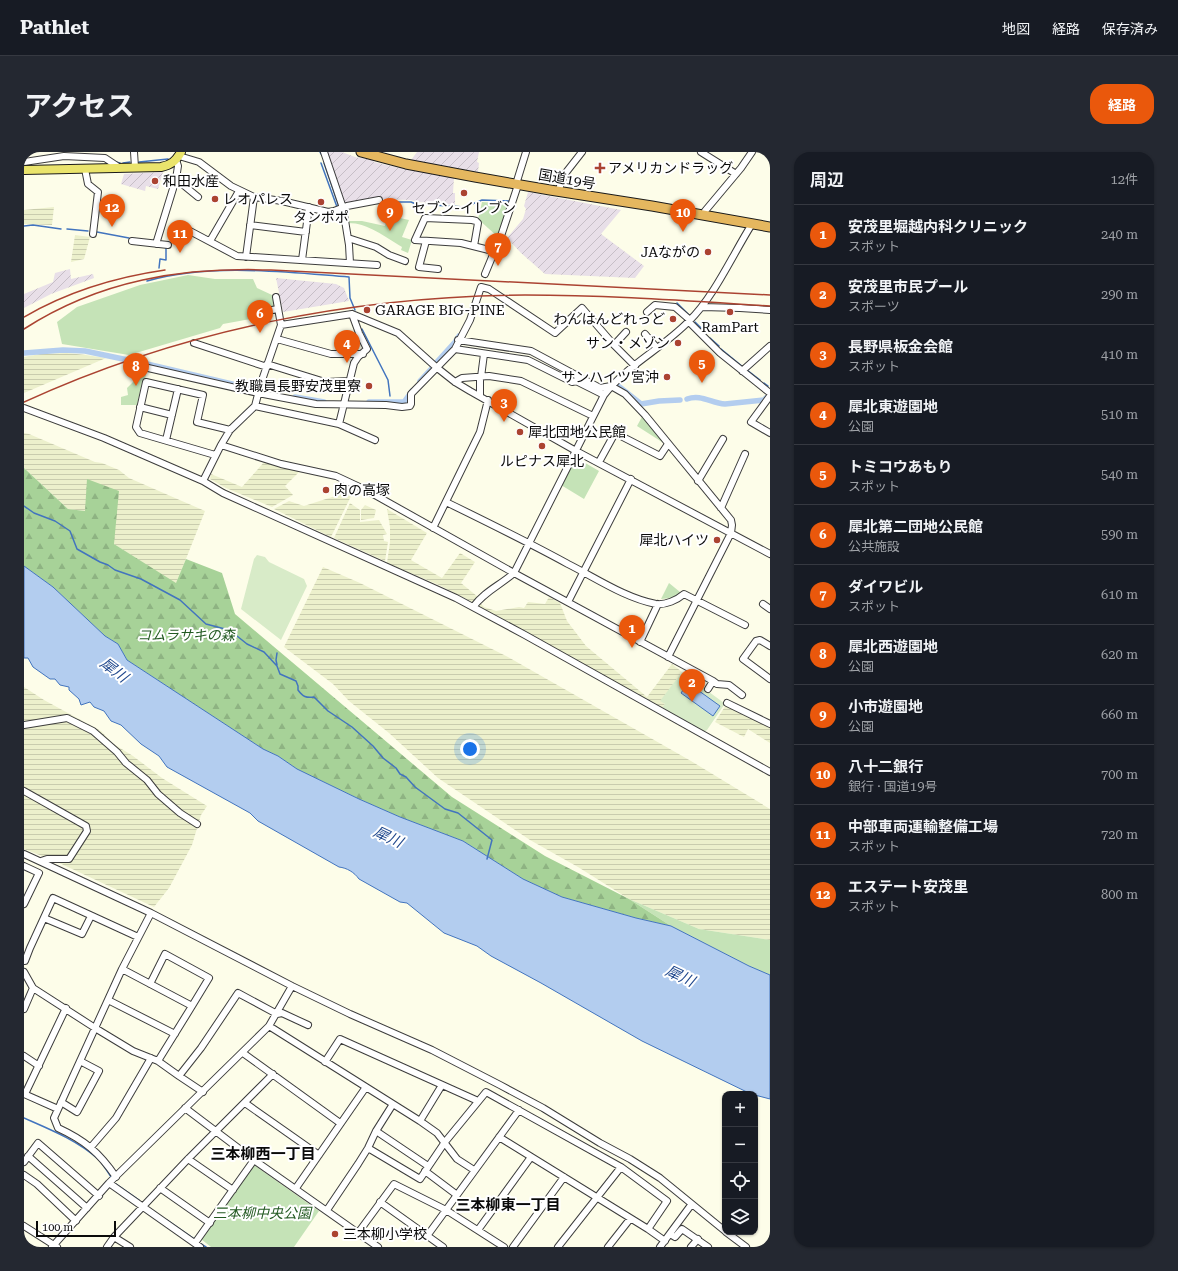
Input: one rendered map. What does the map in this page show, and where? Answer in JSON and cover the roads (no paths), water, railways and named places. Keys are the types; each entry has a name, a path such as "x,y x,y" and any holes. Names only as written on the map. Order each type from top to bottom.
{"highway":[{"name":"国道19号","path":"361,152 406,164 558,192 770,227"}],"main road":[{"path":"24,170 161,167 168,165 179,156"}],"street":[{"path":"134,152 135,168"},
{"path":"324,152 348,238 350,263"},
{"path":"485,274 493,251 502,233 526,152"},
{"path":"558,192 564,175 582,152"},
{"path":"701,152 736,174"},
{"path":"704,215 704,211 736,174 752,152"},
{"path":"24,162 48,155 105,155 120,168"},
{"path":"156,244 176,178 179,156 199,162 231,186 254,197 282,201 328,212 347,206 379,200"},
{"path":"84,169 88,184 98,192 93,234"},
{"path":"176,178 198,197"},
{"path":"210,241 239,191"},
{"path":"246,257 254,197"},
{"path":"302,260 309,207"},
{"path":"474,246 478,223 472,220 425,218 415,240 452,242 493,251"},
{"path":"473,607 489,590 514,573 604,395 611,386 690,321 702,307 752,224"},
{"path":"250,225 306,232"},
{"path":"188,230 237,256 377,265"},
{"path":"348,238 376,247 388,255 405,261"},
{"path":"132,240 168,245"},
{"path":"426,241 419,267 438,269"},
{"path":"135,365 258,393 316,404 386,404 402,407 410,406 412,404 411,394 455,349 458,340 470,320 481,287 489,289 555,333 582,308 614,345 635,366"},
{"path":"203,481 215,455 230,430 255,406 261,383 281,325 276,297"},
{"path":"647,312 654,305 675,307 720,353 770,393"},
{"path":"702,307 770,310"},
{"path":"260,312 278,309"},
{"path":"281,325 352,314 398,333 436,367 456,382 576,451 770,554"},
{"path":"339,424 354,363 367,349 352,314"},
{"path":"614,345 626,332"},
{"path":"645,334 657,348"},
{"path":"277,339 331,354 363,354"},
{"path":"458,340 531,351 600,388 611,386 625,394 645,415 731,520 731,533 668,657"},
{"path":"194,342 267,366 325,382 350,381"},
{"path":"742,371 770,346"},
{"path":"455,349 528,360 572,382 576,380 604,395"},
{"path":"480,396 480,377 484,354"},
{"path":"456,382 462,378 489,376 521,381 593,416"},
{"path":"215,455 140,433 136,427 146,382 203,396 197,422 230,430"},
{"path":"166,440 178,389"},
{"path":"770,396 751,422 770,433"},
{"path":"433,528 480,432 488,400"},
{"path":"255,406 339,424 375,440"},
{"path":"140,407 172,415"},
{"path":"24,408 104,438 203,481 223,493 438,589 770,772"},
{"path":"599,462 615,433 660,456 668,444"},
{"path":"698,481 723,439"},
{"path":"221,445 281,464 336,476 366,490 717,684 729,685 742,695"},
{"path":"721,508 745,454"},
{"path":"568,602 631,479"},
{"path":"446,502 631,596 658,604 672,602 684,594 745,625"},
{"path":"640,642 658,604"},
{"path":"763,604 770,608"},
{"path":"770,646 760,640 756,641 743,658 770,679"},
{"path":"708,689 713,681"},
{"path":"727,703 770,724"},
{"path":"24,725 67,718 94,731 117,752 126,763 148,780 158,794 180,813 197,824"},
{"path":"24,791 86,826 87,831 70,859 48,859 41,861"},
{"path":"24,854 151,913 292,986 350,1014 438,1053 543,1108 660,1178 722,1229"},
{"path":"24,866 39,873 24,904"},
{"path":"24,961 53,898 138,937"},
{"path":"116,1176 106,1161 91,1148 76,1136 58,1128 54,1118 122,969 151,913"},
{"path":"44,918 82,934 91,916"},
{"path":"150,984 165,954 208,978 158,1062"},
{"path":"122,969 192,1006"},
{"path":"24,972 33,988 133,1051 158,1062 203,1092"},
{"path":"24,1226 54,1246 116,1176 269,1026 292,986"},
{"path":"24,1009 33,988"},
{"path":"179,1076 201,1048 238,993 277,1014 282,1013 308,1025"},
{"path":"108,1000 175,1034"},
{"path":"58,1109 25,1094 66,1008"},
{"path":"269,1026 420,1121 437,1133 457,1159 474,1170"},
{"path":"325,1062 340,1039 478,1101"},
{"path":"243,1053 340,1123"},
{"path":"24,1056 39,1066"},
{"path":"91,1148 116,1118 151,1058"},
{"path":"61,1102 77,1112 99,1071 80,1061"},
{"path":"107,1247 114,1237 160,1188 273,1074"},
{"path":"420,1121 442,1085"},
{"path":"296,1188 366,1087"},
{"path":"368,1148 420,1179 445,1142 486,1092 621,1167 667,1201 648,1229"},
{"path":"245,1103 319,1155"},
{"path":"327,1210 368,1148 376,1131 393,1104"},
{"path":"185,1108 254,1160 296,1188 378,1247"},
{"path":"427,1236 519,1110"},
{"path":"376,1131 427,1169 457,1195"},
{"path":"499,1137 665,1241"},
{"path":"24,1162 38,1143 99,1196"},
{"path":"28,1156 87,1208"},
{"path":"478,1230 531,1157"},
{"path":"188,1159 233,1190"},
{"path":"110,1183 198,1245 210,1222 254,1160"},
{"path":"558,1247 621,1167"},
{"path":"24,1175 37,1184 76,1221"},
{"path":"513,1247 564,1177"},
{"path":"358,1233 394,1184 446,1210 504,1247"},
{"path":"160,1188 210,1222"},
{"path":"380,1202 443,1247"},
{"path":"660,1247 691,1205"},
{"path":"608,1247 630,1219"},
{"path":"670,1234 675,1237 682,1229 708,1247"},
{"path":"730,1235 746,1247"},
{"path":"114,1237 130,1247"},
{"path":"691,1247 698,1239"}],"water":[{"name":"犀川","path":"24,566 53,587 105,636 118,644 127,660 263,749 278,756 297,769 400,817 463,841 523,879 562,897 636,918 671,926 749,966 770,975 770,1099 758,1096 758,1091 745,1091 642,1041 491,956 477,946 444,933 407,903 400,902 359,879 355,874 345,868 339,867 258,821 250,813 167,767 159,756 141,744 121,725 111,721 104,711 94,707 90,702 81,705 79,699 69,690 69,687 60,685 55,679 50,679 33,667 28,658 24,658"},
{"path":"688,683 720,706 713,716 681,693"}],"waterway":[{"path":"139,162 168,159"},
{"path":"116,162 120,163"},
{"path":"123,163 130,162"},
{"path":"321,163 337,207"},
{"path":"324,163 339,207"},
{"path":"381,202 411,202 416,204 465,207 482,200 510,201"},
{"path":"24,226 33,225 61,229"},
{"path":"67,229 88,231"},
{"path":"97,232 129,238"},
{"path":"159,268 160,259 166,260 166,247"},
{"path":"147,281 172,275 197,272 248,270 349,277 350,298 355,310"},
{"path":"677,303 690,316"},
{"path":"695,322 706,333"},
{"path":"362,329 388,380 390,396"},
{"path":"436,363 459,336"},
{"path":"710,338 719,346"},
{"path":"721,349 743,367"},
{"path":"24,353 63,350 85,351 249,388"},
{"path":"420,381 433,367"},
{"path":"747,370 760,380"},
{"path":"764,383 768,386"},
{"path":"617,385 641,404 680,400"},
{"path":"369,402 404,402 412,391"},
{"path":"295,397 324,402"},
{"path":"687,399 701,398 725,404 764,400 766,398"},
{"path":"24,506 34,513 55,521 70,531 77,549 115,570 141,579 180,600 206,624 232,632 247,644 264,652 277,666 280,674 296,681 298,690 303,696 314,697 328,711 352,727 415,787 445,809 458,813 492,840 487,859"},
{"path":"277,653 277,665"},
{"path":"24,1118 43,1126 90,1152 98,1159 111,1177"},
{"path":"116,1184 139,1200"},
{"path":"167,1220 193,1238"},
{"path":"201,1244 206,1247"}],"railway":[{"path":"24,317 57,300 92,287 110,281 165,270"},
{"path":"24,329 53,312 112,288 174,274 206,271 271,270 770,295"},
{"path":"24,402 84,377 144,355 206,337 269,322 332,310 396,302 461,297 525,295 586,296 770,306"}],"place":[{"name":"アメリカンドラッグ","path":"600,168"},
{"name":"和田水産","path":"155,181"},
{"name":"セブン-イレブン","path":"464,193"},
{"name":"レオパレス","path":"215,199"},
{"name":"タンポポ","path":"321,202"},
{"name":"エステート安茂里","path":"112,227"},
{"name":"小市遊園地","path":"390,231"},
{"name":"八十二銀行","path":"683,232"},
{"name":"JAながの","path":"708,252"},
{"name":"中部車両運輸整備工場","path":"180,253"},
{"name":"ダイワビル","path":"498,266"},
{"name":"GARAGE BIG-PINE","path":"367,310"},
{"name":"RamPart","path":"730,312"},
{"name":"わんはんどれっど","path":"673,319"},
{"name":"犀北第二団地公民館","path":"260,333"},
{"name":"サン・メゾン","path":"678,343"},
{"name":"犀北東遊園地","path":"347,363"},
{"name":"サンハイツ宮沖","path":"667,377"},
{"name":"トミコウあもり","path":"702,383"},
{"name":"犀北西遊園地","path":"136,386"},
{"name":"教職員長野安茂里寮","path":"369,386"},
{"name":"長野県板金会館","path":"504,422"},
{"name":"犀北団地公民館","path":"520,432"},
{"name":"ルピナス犀北","path":"542,446"},
{"name":"肉の高塚","path":"326,490"},
{"name":"犀北ハイツ","path":"717,540"},
{"name":"安茂里堀越内科クリニック","path":"632,648"},
{"name":"安茂里市民プール","path":"692,702"},
{"name":"三本柳小学校","path":"335,1234"}],"district":[{"name":"三本柳西一丁目","path":"263,1154"},
{"name":"三本柳東一丁目","path":"508,1205"}],"park label":[{"name":"コムラサキの森","path":"186,635"},
{"name":"三本柳中央公園","path":"262,1213"}]}
